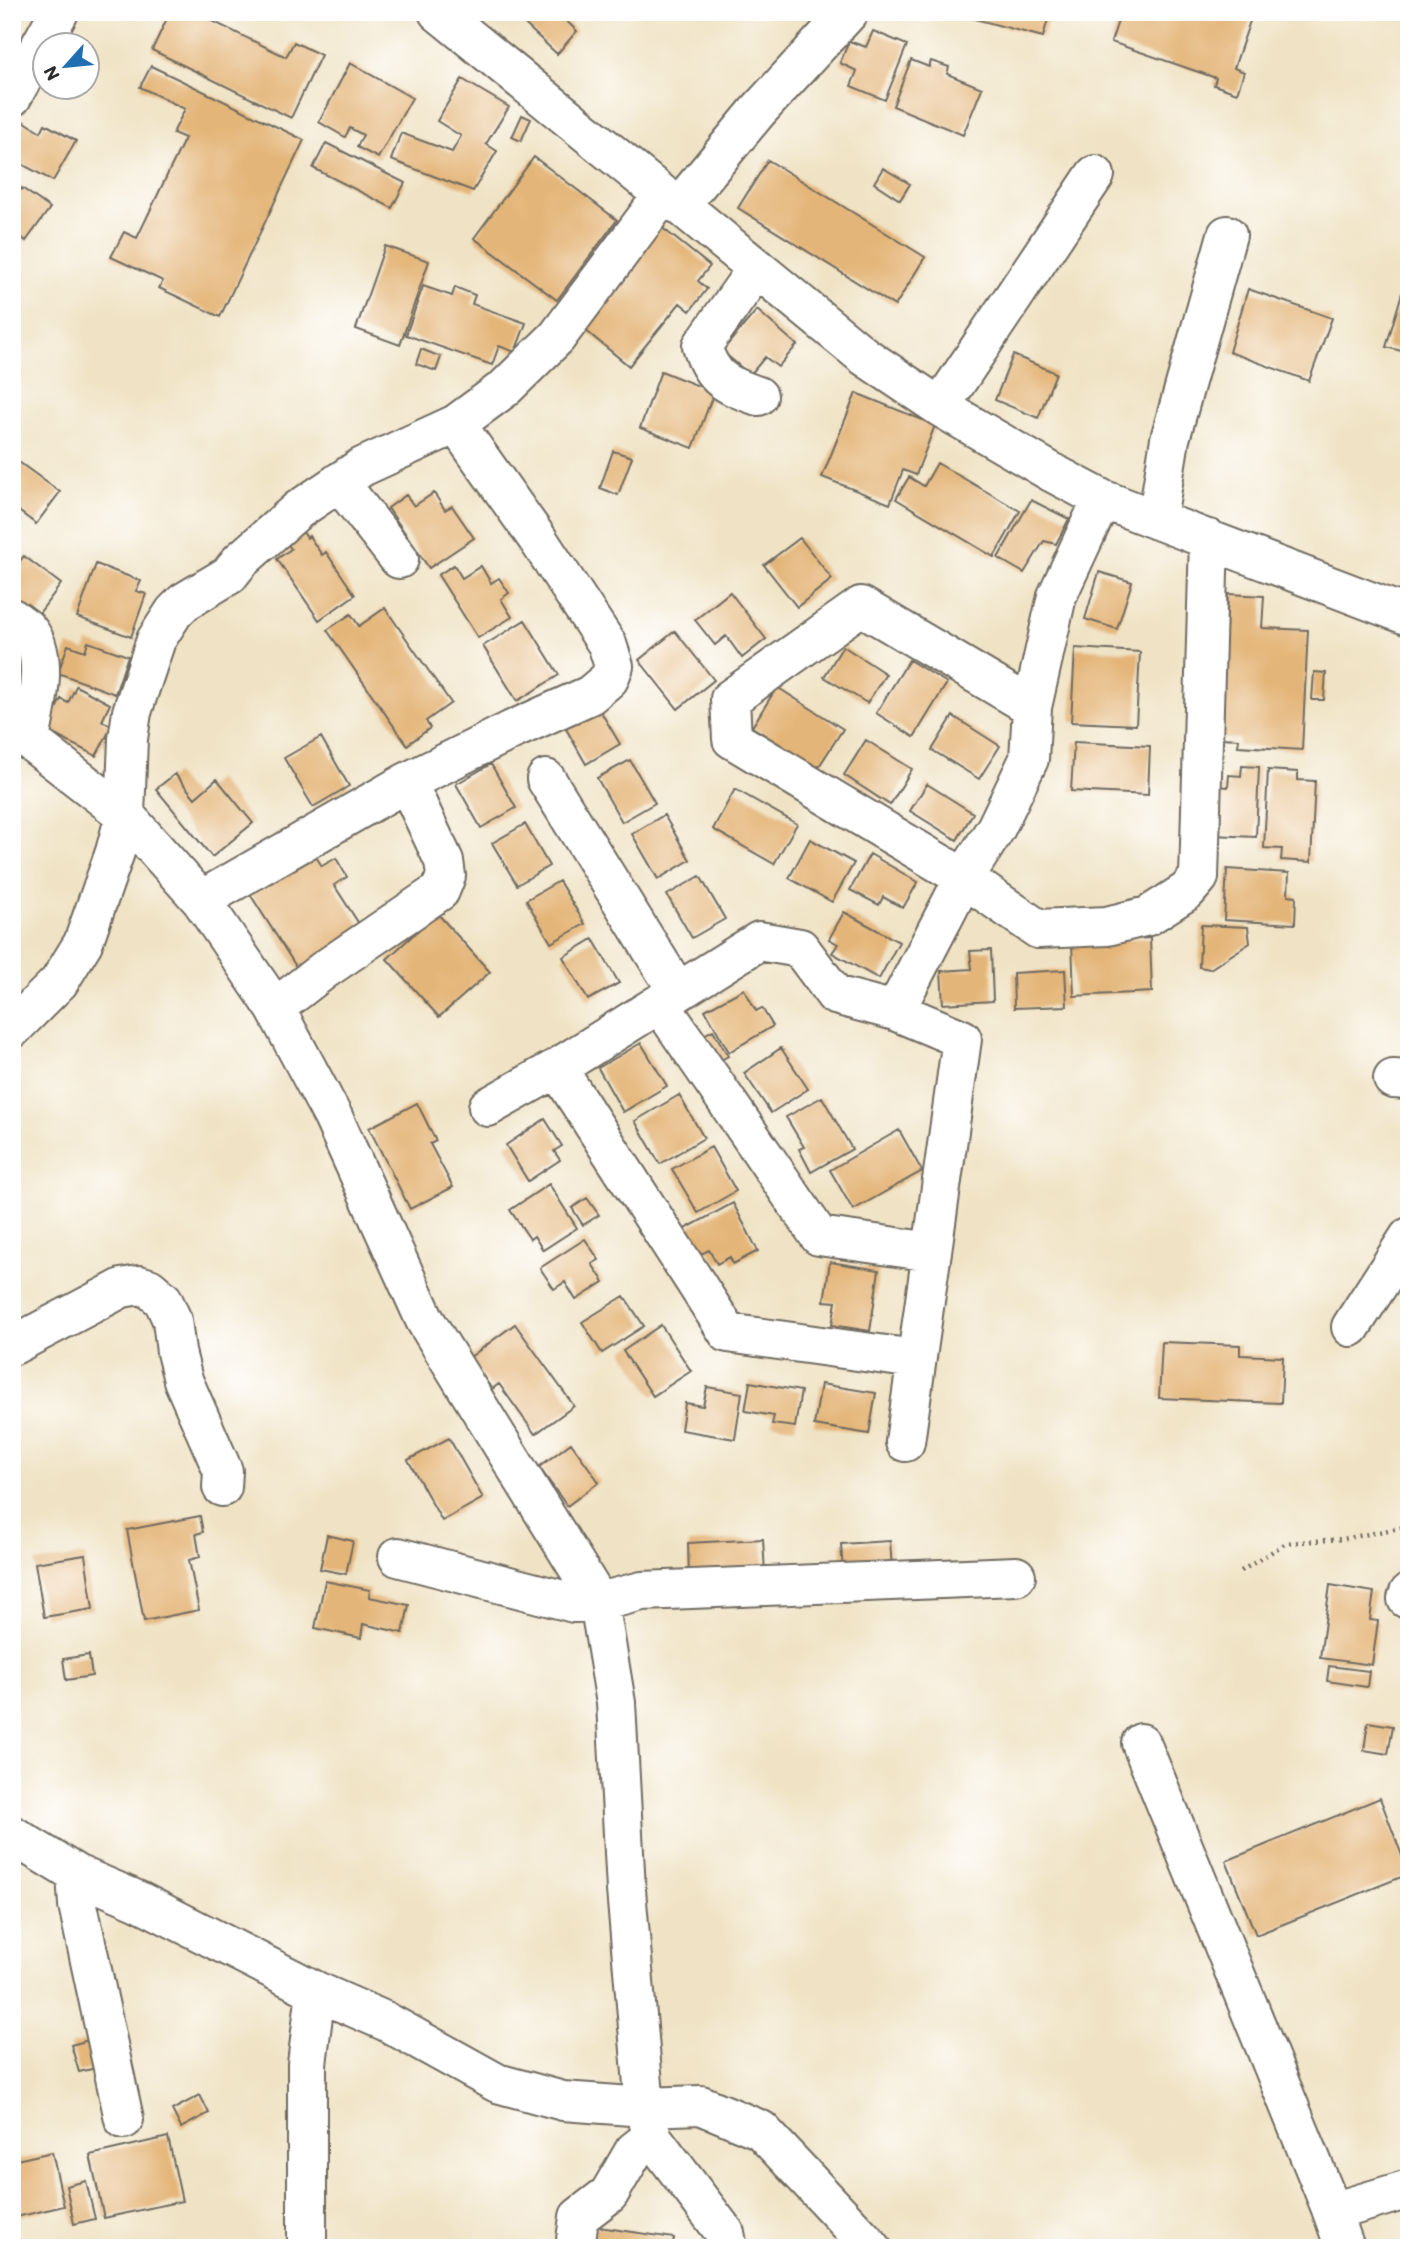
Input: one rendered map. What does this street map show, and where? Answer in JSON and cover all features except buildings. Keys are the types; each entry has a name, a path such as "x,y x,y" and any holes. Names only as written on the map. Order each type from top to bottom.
{"street":[{"path":"14,88 60,12"},
{"path":"438,12 864,356 940,407 1102,499 1409,616"},
{"path":"12,1029 59,982 83,943 116,852 125,815 128,739 132,712 156,640 169,620 184,602 229,575 240,561 298,510 362,467 456,424 505,388 557,337 671,200 849,12"},
{"path":"940,407 1095,175"},
{"path":"1157,520 1170,439 1227,235"},
{"path":"757,268 702,346 707,363 718,377 727,385 758,396"},
{"path":"201,900 407,782 590,695 609,679 614,666 607,644 540,541 456,424"},
{"path":"339,482 399,559"},
{"path":"895,1011 964,878 996,828 1029,759 1032,707 1057,596 1102,499"},
{"path":"1032,707 860,606 730,699 732,739 964,878 1038,929 1107,926 1148,916 1187,891 1199,877 1209,539"},
{"path":"12,618 28,630 40,661 40,680 21,737 125,815 201,900 275,1008 332,1117 425,1320 598,1602 616,1703 626,1890 648,2122 726,2233 729,2248"},
{"path":"546,779 669,998 819,1236 932,1252"},
{"path":"275,1008 324,970 440,891 446,876 444,862 407,782"},
{"path":"488,1107 557,1068 759,941 800,948 835,995 895,1011 962,1039 905,1442"},
{"path":"557,1068 728,1334 915,1359"},
{"path":"1352,1327 1409,1237"},
{"path":"12,1346 122,1288 139,1285 149,1288 163,1300 172,1320 183,1380 223,1471 222,1487"},
{"path":"398,1558 574,1603 598,1602 642,1591 1016,1576"},
{"path":"1141,1743 1197,1875 1345,2248"},
{"path":"12,1835 76,1874 139,1901 316,1991 385,2021 497,2082 648,2122 701,2105 761,2130 872,2248"},
{"path":"76,1874 78,1905 124,2119"},
{"path":"307,2248 307,2064 316,1991"},
{"path":"575,2248 579,2217 609,2194 648,2122"},
{"path":"1332,2212 1409,2189"}],"path":[{"path":"1241,1571 1286,1543 1343,1539 1409,1526"}]}
